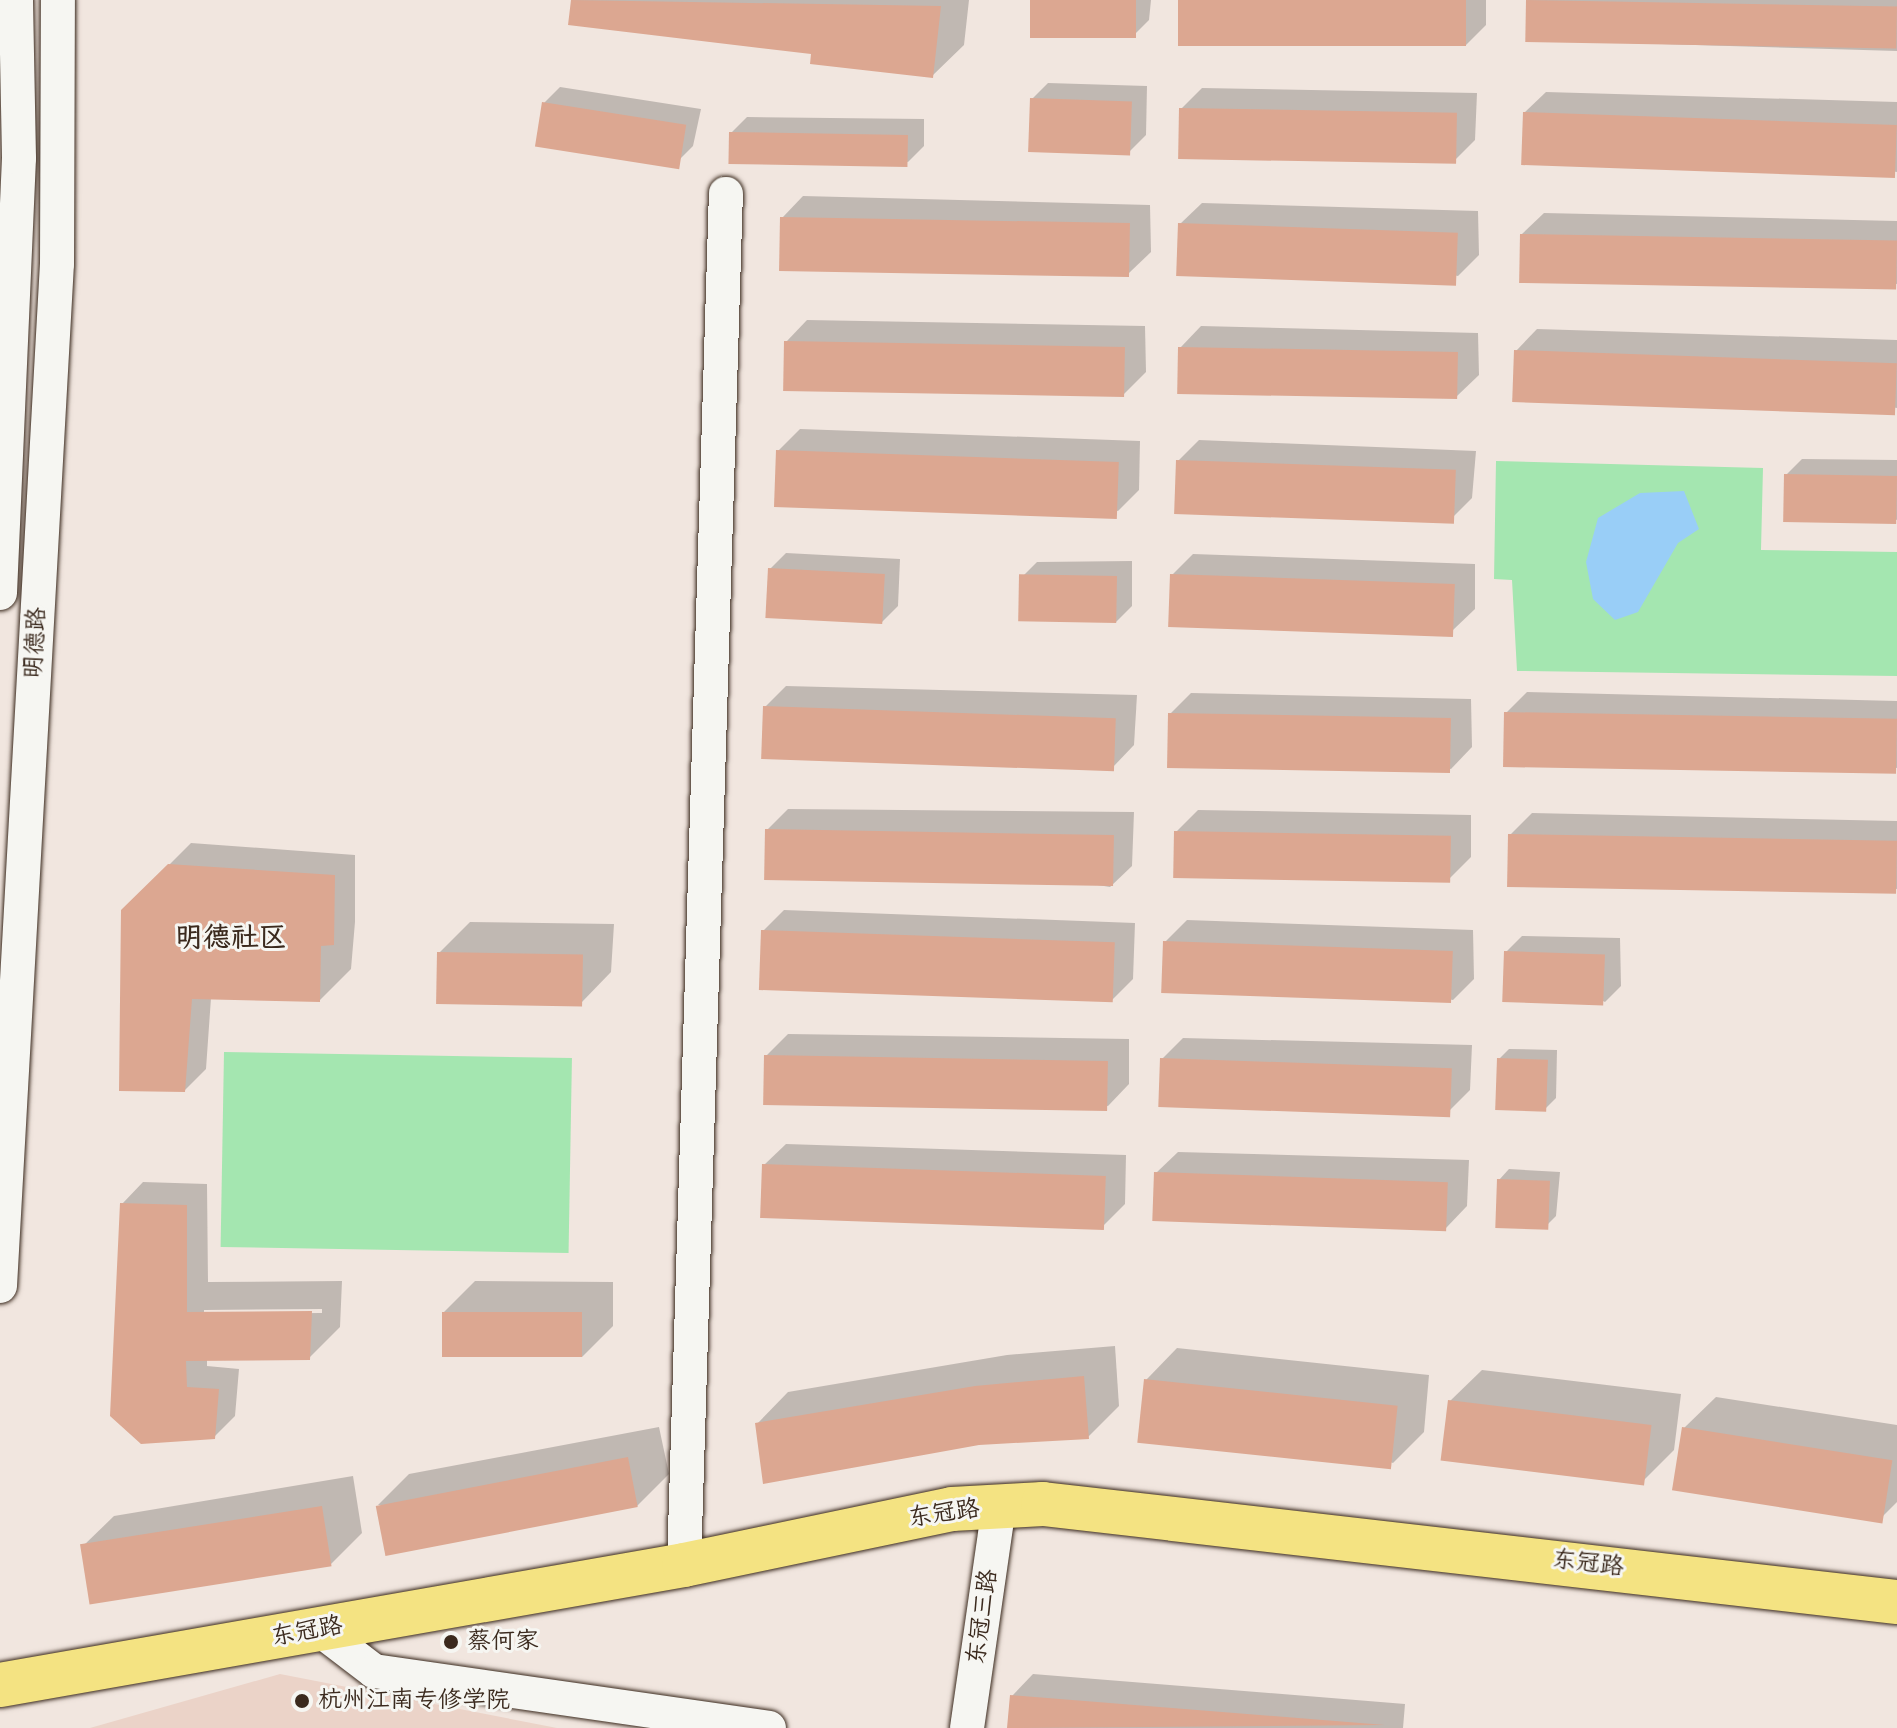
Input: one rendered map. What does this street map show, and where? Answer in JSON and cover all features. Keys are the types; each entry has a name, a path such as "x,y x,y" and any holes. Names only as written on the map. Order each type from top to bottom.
{"main road":[{"name":"东冠路","path":"0,1685 684,1565 952,1509 1043,1504 1417,1543 1897,1602"}],"street":[{"name":"明德路","path":"0,593 9,50 16,0"},
{"name":"明德路","path":"0,1286 57,264 58,0"},
{"path":"9,50 58,49"},
{"path":"9,85 59,83"},
{"path":"684,1565 726,194"},
{"name":"东冠三路","path":"967,1728 999,1507"},
{"path":"319,1629 374,1671 769,1728"}],"shaded area":[{"name":"杭州江南专修学院","path":"280,1674 557,1728 90,1728"}],"green space":[{"path":"1496,461 1763,468 1761,550 1897,552 1897,676 1517,671 1512,580 1494,579"},
{"path":"224,1052 572,1058 569,1253 221,1247"}],"water":[{"path":"1684,491 1699,529 1678,543 1638,612 1615,620 1593,599 1586,562 1598,518 1640,493"}],"building":[{"path":"571,0 941,6 933,78 810,64 811,54 568,25"},
{"path":"1030,0 1136,0 1136,38 1030,38"},
{"path":"1178,0 1466,0 1466,46 1178,46"},
{"path":"1526,0 1897,6 1896,48 1525,42"},
{"path":"1030,98 1132,102 1130,156 1028,152"},
{"path":"542,102 686,125 679,169 535,146"},
{"path":"1179,108 1457,113 1456,164 1178,159"},
{"path":"1523,112 1897,125 1895,178 1521,165"},
{"path":"729,132 908,135 907,167 728,164"},
{"path":"780,217 1130,223 1129,277 779,271"},
{"path":"1178,223 1458,233 1456,286 1176,276"},
{"path":"1520,234 1897,241 1896,290 1519,283"},
{"path":"784,341 1125,347 1124,397 783,391"},
{"path":"1178,347 1458,352 1457,399 1177,394"},
{"path":"1514,350 1897,363 1895,415 1512,402"},
{"path":"776,450 1119,462 1117,519 774,507"},
{"path":"1176,460 1456,470 1454,524 1174,514"},
{"path":"1784,474 1897,476 1896,524 1783,522"},
{"path":"768,568 885,574 882,624 765,618"},
{"path":"1019,574 1117,576 1116,623 1018,621"},
{"path":"1170,574 1455,584 1453,637 1168,627"},
{"path":"763,706 1116,718 1114,771 761,759"},
{"path":"1504,712 1897,719 1896,774 1503,767"},
{"path":"1168,713 1451,718 1450,773 1167,768"},
{"path":"765,829 1114,835 1113,886 764,880"},
{"path":"1174,831 1451,836 1450,883 1173,878"},
{"path":"1508,834 1897,841 1896,894 1507,887"},
{"path":"168,864 335,875 334,945 321,946 320,1002 192,999 185,1092 119,1091 121,910"},
{"path":"761,930 1115,942 1113,1002 759,990"},
{"path":"1163,941 1453,951 1451,1003 1161,993"},
{"path":"1504,951 1605,955 1603,1005 1502,1002"},
{"path":"437,952 583,955 582,1007 436,1004"},
{"path":"764,1055 1108,1061 1107,1111 763,1105"},
{"path":"1160,1058 1452,1068 1450,1117 1158,1107"},
{"path":"1497,1058 1548,1060 1546,1112 1495,1110"},
{"path":"762,1164 1106,1176 1104,1230 760,1218"},
{"path":"1154,1172 1448,1182 1446,1231 1152,1221"},
{"path":"1497,1179 1550,1181 1548,1230 1495,1228"},
{"path":"120,1203 187,1205 187,1312 312,1311 310,1360 186,1361 187,1387 219,1389 215,1439 141,1444 110,1416"},
{"path":"442,1312 582,1312 582,1357 442,1357"},
{"path":"1084,1376 1089,1439 979,1445 763,1484 755,1423 975,1386"},
{"path":"1144,1379 1398,1406 1391,1469 1137,1443"},
{"path":"1448,1400 1651,1425 1644,1486 1441,1461"},
{"path":"1682,1427 1892,1460 1882,1524 1672,1490"},
{"path":"628,1457 638,1507 385,1556 376,1506"},
{"path":"322,1506 332,1566 90,1605 80,1544"},
{"path":"1010,1695 1385,1725 1007,1728"}],"place":[{"name":"蔡何家","path":"451,1642"},
{"name":"杭州江南专修学院","path":"302,1701"}],"district":[{"name":"明德社区","path":"231,939"}]}
